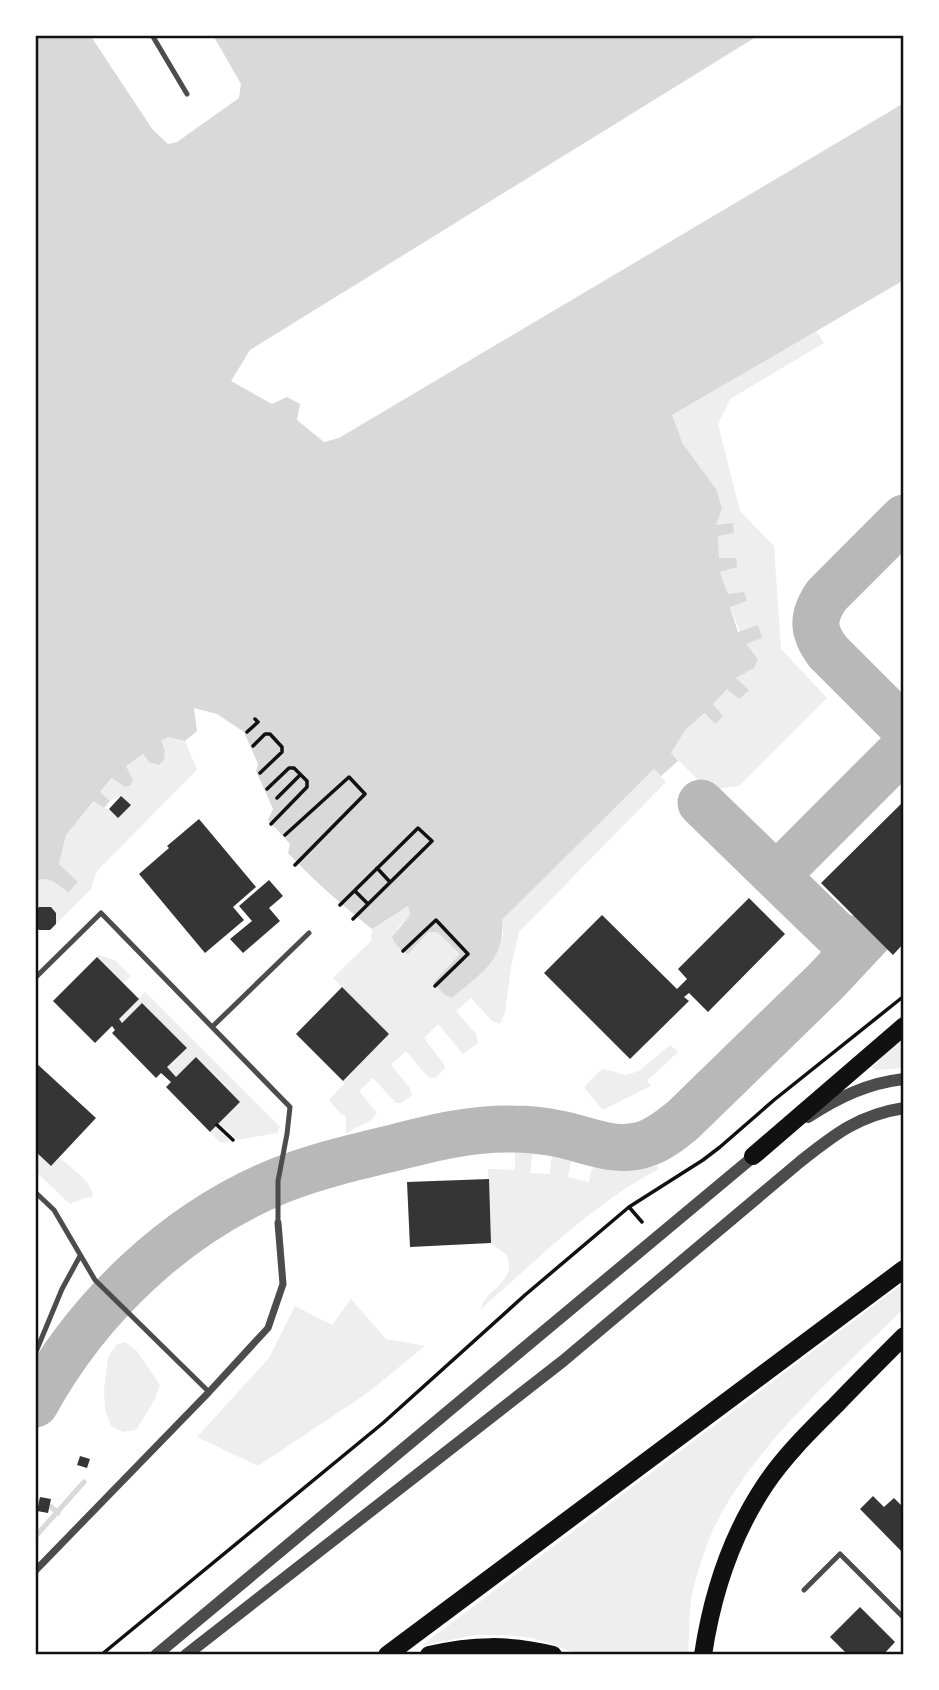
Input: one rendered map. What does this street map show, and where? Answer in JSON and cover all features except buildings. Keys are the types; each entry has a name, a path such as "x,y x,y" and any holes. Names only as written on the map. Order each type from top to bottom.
{"main road":[{"path":"753,1156 904,1026"},
{"path":"387,1655 904,1269"},
{"path":"703,1655 719,1581 749,1510 766,1483 811,1429 904,1336"},
{"path":"429,1655 455,1648 482,1646 513,1647 553,1655"}],"street":[{"path":"156,1655 753,1156 836,1100 877,1083 904,1079"},
{"path":"186,1655 563,1361 819,1147 857,1121 904,1108"},
{"path":"35,1571 268,1328 283,1284 278,1223"}],"lane":[{"path":"152,35 187,94"},
{"path":"35,978 101,914 290,1107 278,1181 278,1223"},
{"path":"212,1027 309,933"},
{"path":"35,1192 54,1210 95,1280 209,1392"},
{"path":"35,1354 62,1289 80,1256"},
{"path":"804,1590 840,1554 904,1618"}],"path":[{"path":"247,732 258,722 255,719"},
{"path":"253,746 265,734 270,734 282,747 282,752 260,773"},
{"path":"267,789 289,768 294,768 307,781 307,787 271,824"},
{"path":"277,798 300,775"},
{"path":"285,835 349,777 365,794 295,865"},
{"path":"340,905 418,828 432,841 353,919"},
{"path":"377,868 391,882"},
{"path":"355,891 368,904"},
{"path":"403,951 436,920 468,954 435,986"},
{"path":"101,1655 383,1423 524,1295 629,1206 703,1160 904,996"},
{"path":"217,1125 233,1140"},
{"path":"629,1206 642,1222"}],"shaded area":[{"path":"35,35 90,35 153,130 168,144 177,142 239,98 241,84 213,35 759,35 250,350 231,381 272,404 287,397 300,404 297,420 324,442 339,438 904,103 904,280 672,415 683,444 716,489 722,508 716,525 733,523 734,533 718,536 719,558 736,558 737,567 720,572 728,594 744,592 747,601 730,607 738,632 758,625 762,638 746,644 758,659 754,668 736,678 749,690 739,699 727,689 713,704 723,716 715,724 705,713 686,729 671,753 678,761 661,776 654,769 502,920 502,934 495,957 452,998 433,983 460,954 437,932 429,932 408,954 405,953 392,937 410,915 408,906 372,929 308,873 288,853 290,844 268,820 273,809 256,771 258,764 244,732 217,714 194,708 197,731 185,741 168,737 161,741 165,751 164,760 159,765 149,762 143,754 126,766 133,780 131,785 125,787 112,778 100,792 110,801 104,808 94,801 66,835 59,864 78,882 68,893 49,880 35,881"},
{"path":"816,331 824,343 730,399 718,424 740,511 774,546 781,649 827,698 739,786 708,790 671,753 686,729 706,713 722,716 712,704 727,689 748,690 736,678 754,668 730,606 746,601 744,593 728,594 720,571 736,558 719,558 718,536 733,523 716,525 716,489 683,444 672,415"},
{"path":"167,737 185,741 197,770 97,871 91,889 56,924 56,913 51,907 35,911 35,881 49,880 67,893 78,882 59,864 66,835 95,801 118,818 130,804 121,796 110,801 100,792 113,778 125,787 133,780 126,766 143,754 164,760 165,751 160,741"},
{"path":"654,769 666,782 519,932 505,1013 500,1024 492,1021 471,998 456,1011 476,1034 478,1043 463,1054 438,1024 424,1038 445,1068 435,1078 428,1077 406,1051 391,1065 410,1088 412,1095 401,1103 396,1103 373,1078 359,1091 377,1113 370,1121 346,1134 346,1116 329,1100 345,1083 343,1081 389,1034 333,978 371,941 372,929 408,906 410,915 397,929 408,953 430,932 437,932 461,955 503,936 502,920"},
{"path":"99,955 116,961 131,976 123,983 97,957"},
{"path":"145,992 280,1127 277,1133 237,1140 224,1127 220,1131 230,1141 221,1143 210,1132 240,1102 197,1057 176,1077 167,1067 187,1048 142,1003 122,1023 119,1019"},
{"path":"904,1038 904,1068 872,1068 891,1047"},
{"path":"670,1045 678,1051 647,1081 651,1086 605,1109 601,1108 585,1089 601,1070 626,1075 639,1071"},
{"path":"521,1145 528,1145 533,1150 530,1173 550,1174 551,1160 557,1150 571,1153 568,1177 589,1182 592,1168 600,1161 621,1168 657,1166 659,1169 634,1183 588,1216 481,1309 486,1298 505,1279 509,1267 507,1255 491,1243 488,1169 515,1170 515,1152"},
{"path":"35,1151 51,1166 59,1158 63,1160 86,1181 93,1197 70,1204 35,1171"},
{"path":"904,1283 904,1308 799,1412 750,1469 730,1499 710,1537 694,1586 688,1655 581,1655 533,1638 505,1635 475,1635 421,1646"},
{"path":"351,1299 386,1339 425,1346 366,1394 258,1466 197,1437 269,1358 295,1306 332,1325"},
{"path":"125,1342 137,1351 160,1385 154,1401 136,1430 123,1432 111,1426 105,1410 104,1390 108,1358 116,1345"}],"waterway":[{"path":"35,1537 84,1482"},
{"path":"35,1501 50,1506 58,1513"}],"taxiway":[{"path":"904,518 827,595 819,610 816,624 819,637 828,652 904,728"},
{"path":"785,884 786,869 790,862 904,750"},
{"path":"701,803 836,934 853,939 870,934"},
{"path":"35,1404 81,1334 139,1271 206,1219 243,1198 281,1180 322,1166 467,1132 525,1129 615,1147 626,1148 648,1143 683,1120 826,981 870,934"}]}
